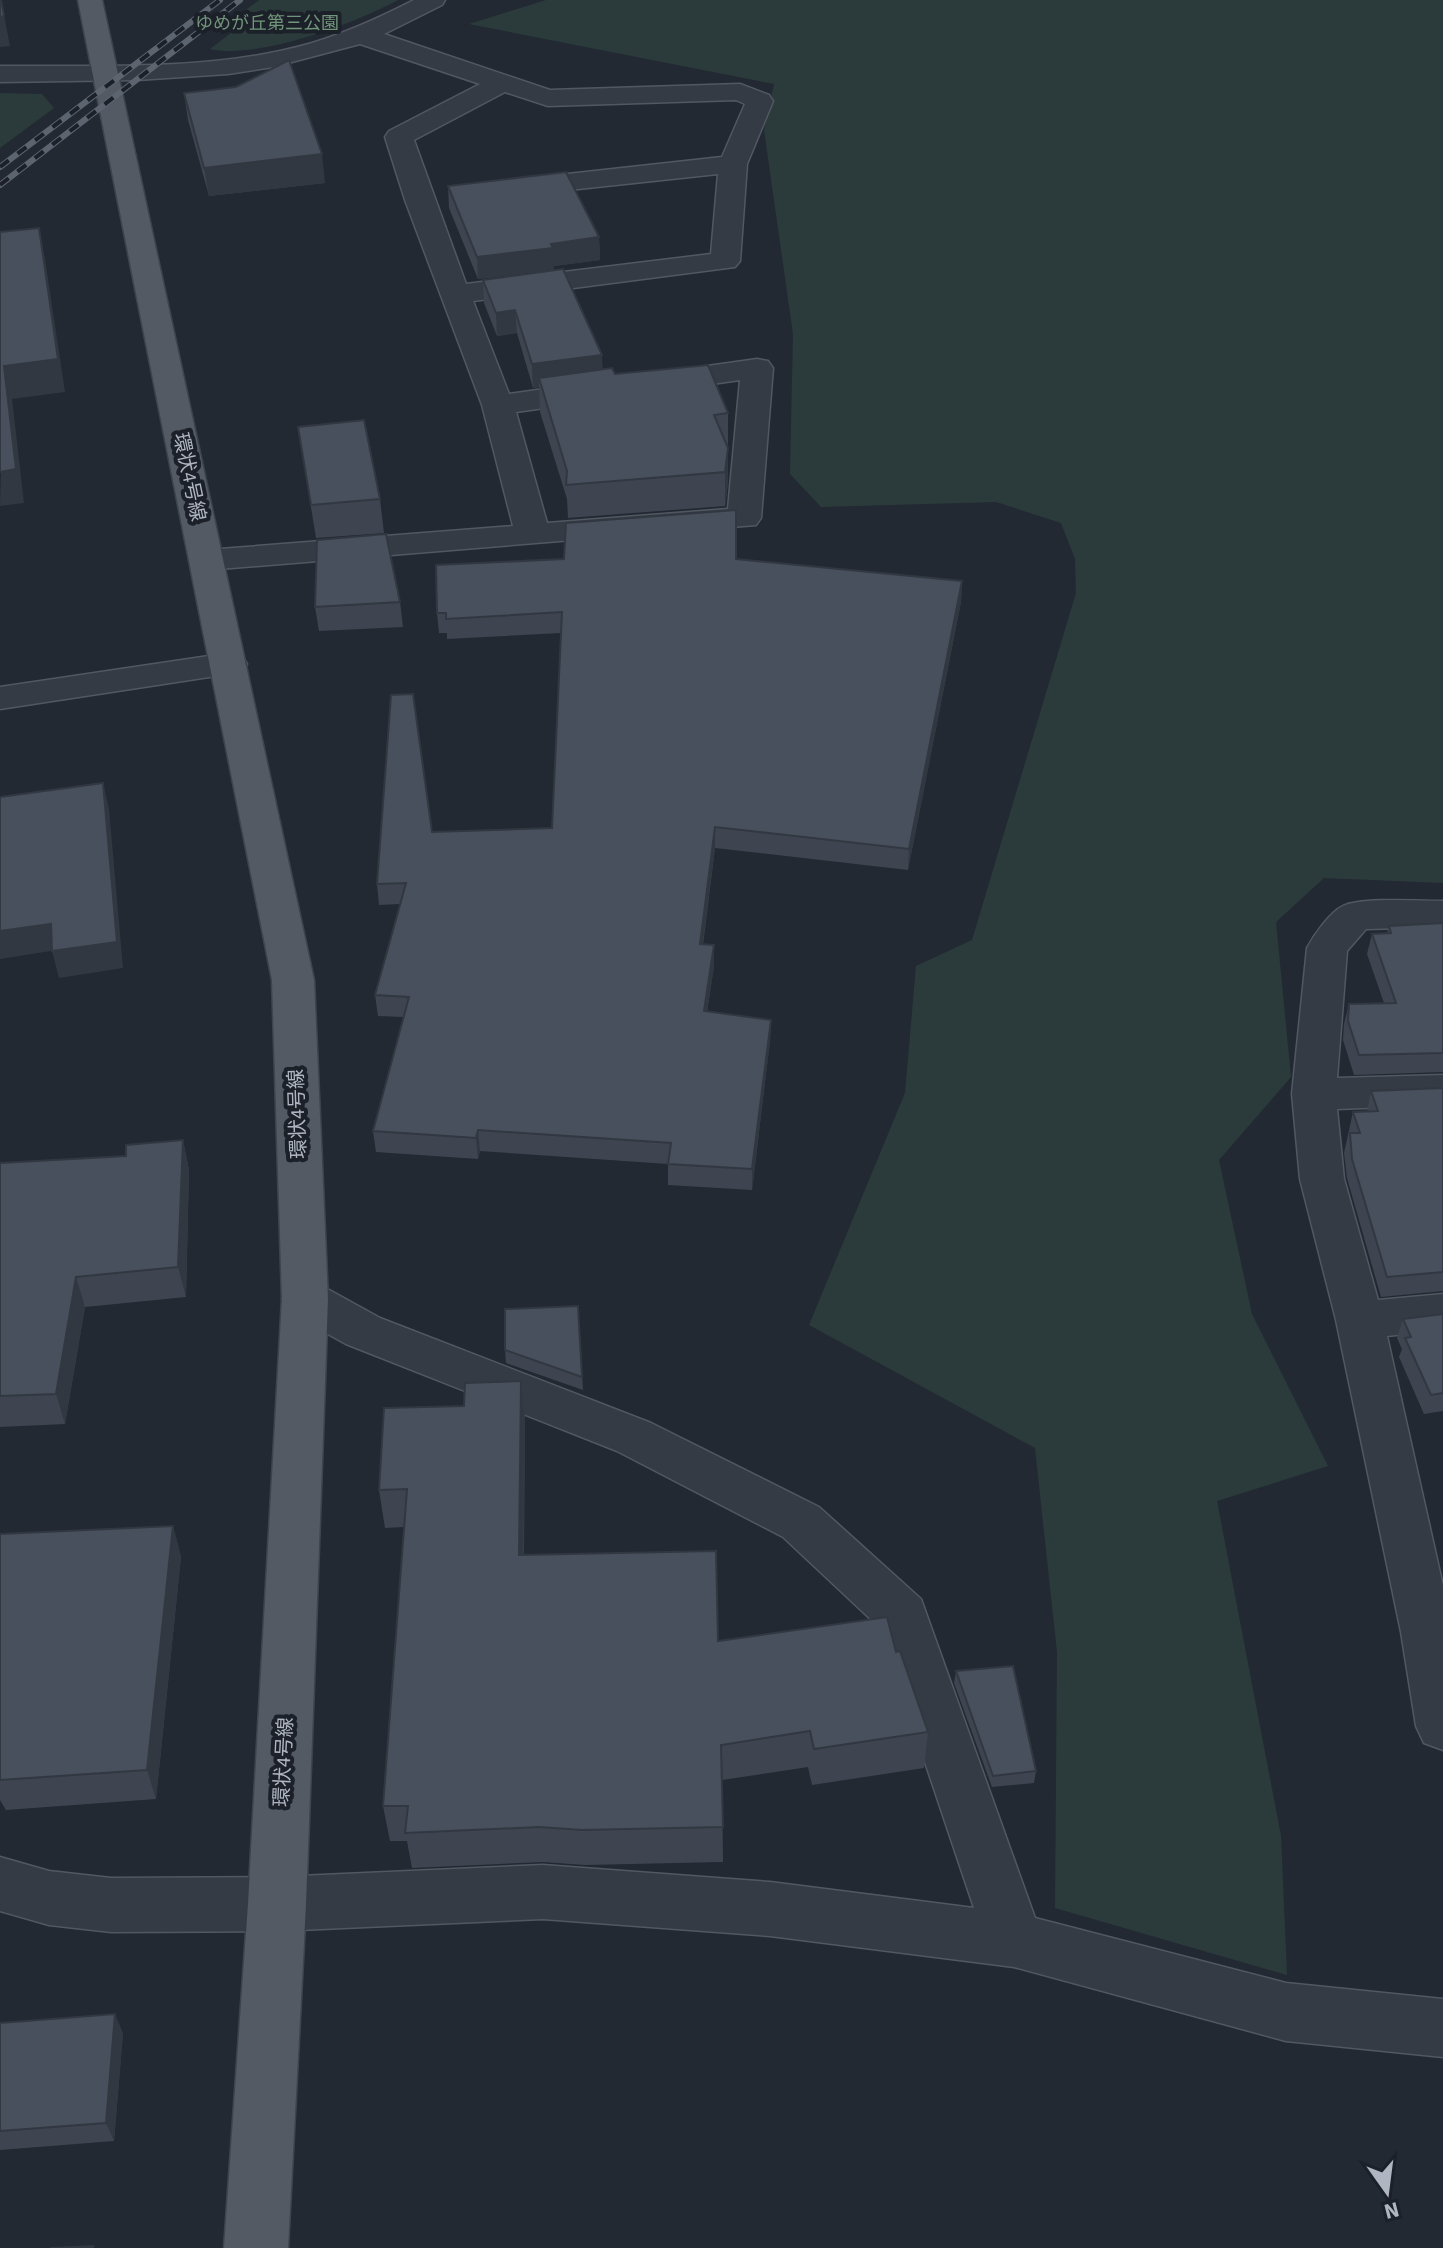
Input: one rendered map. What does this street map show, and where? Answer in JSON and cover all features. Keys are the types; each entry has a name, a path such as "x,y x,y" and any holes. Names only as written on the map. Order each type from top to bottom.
{"main road":[{"name":"環状4号線","path":"90,0 293,980 305,1299 277,1904 256,2248"}],"street":[{"path":"0,74 176,71 241,64 287,56 360,35 433,0"},
{"path":"360,35 548,98 740,92 760,101 733,164 725,261 457,294"},
{"path":"502,83 399,137 419,200 498,405 532,532"},
{"path":"481,192 733,164"},
{"path":"419,200 450,196"},
{"path":"207,560 532,532 744,518 757,368 498,405"},
{"path":"0,698 229,664"},
{"path":"1443,914 1355,916 1327,948 1314,1094 1322,1179 1360,1320 1427,1632 1443,1726"},
{"path":"1314,1094 1443,1090"},
{"path":"305,1299 363,1331 634,1437 801,1522 902,1615 1014,1940"},
{"path":"1360,1320 1443,1312"},
{"path":"0,1884 49,1898 111,1905 277,1904 543,1892 770,1909 1014,1940 1286,2012 1443,2028"}],"green space":[{"name":"ゆめが丘第三公園","path":"259,0 398,0 358,19 306,37 253,49 210,49 235,30 222,28"},
{"path":"546,0 1443,0 1443,883 1324,878 1276,922 1291,1077 1219,1160 1252,1314 1328,1466 1217,1501 1281,1836 1287,1975 1055,1908 1057,1652 1035,1448 809,1325 905,1093 916,966 972,940 1076,593 1075,559 1061,523 996,502 821,507 790,474 793,334 764,130 774,84 469,24"},
{"path":"0,93 42,94 54,108 0,148"}],"building":[{"path":"0,0 4,16 0,17"},
{"path":"289,60 322,154 204,168 184,93 236,87"},
{"path":"566,172 599,237 551,244 553,248 477,257 448,186"},
{"path":"39,228 58,359 4,366 16,469 0,472 0,232"},
{"path":"563,269 602,355 532,364 515,310 496,313 483,280"},
{"path":"708,365 728,413 714,415 728,448 725,472 566,485 567,471 539,378 612,368 615,374"},
{"path":"364,420 380,499 311,505 298,427"},
{"path":"736,510 736,559 962,581 909,849 715,827 700,944 714,945 704,1011 771,1020 752,1169 668,1164 671,1143 478,1130 476,1138 373,1131 409,997 375,995 406,883 377,884 391,695 413,694 432,832 552,828 562,612 446,619 446,613 437,613 436,565 564,559 566,523"},
{"path":"386,534 400,602 315,607 317,540"},
{"path":"103,783 117,942 52,951 51,924 0,931 0,797"},
{"path":"1443,923 1443,1053 1359,1055 1348,1021 1349,1004 1396,1003 1372,934 1391,933 1389,926"},
{"path":"1443,1088 1443,1272 1387,1277 1352,1159 1350,1133 1360,1133 1353,1112 1378,1111 1371,1091"},
{"path":"183,1140 178,1267 76,1277 56,1394 0,1396 0,1163 126,1156 126,1145"},
{"path":"578,1306 582,1377 505,1350 505,1309"},
{"path":"1443,1314 1443,1393 1431,1395 1405,1338 1411,1337 1403,1319"},
{"path":"521,1381 519,1555 716,1551 718,1641 887,1617 896,1652 900,1651 928,1732 814,1749 810,1731 721,1745 723,1827 582,1830 539,1827 405,1833 408,1806 383,1806 407,1489 379,1490 384,1408 464,1406 465,1383"},
{"path":"173,1526 147,1770 0,1780 0,1534"},
{"path":"1013,1666 1036,1771 993,1776 956,1671"},
{"path":"115,2014 106,2123 0,2131 0,2023"},
{"path":"93,2246 93,2248 50,2248"}],"railway":[{"path":"0,167 220,0"},
{"path":"0,185 240,0"}]}
